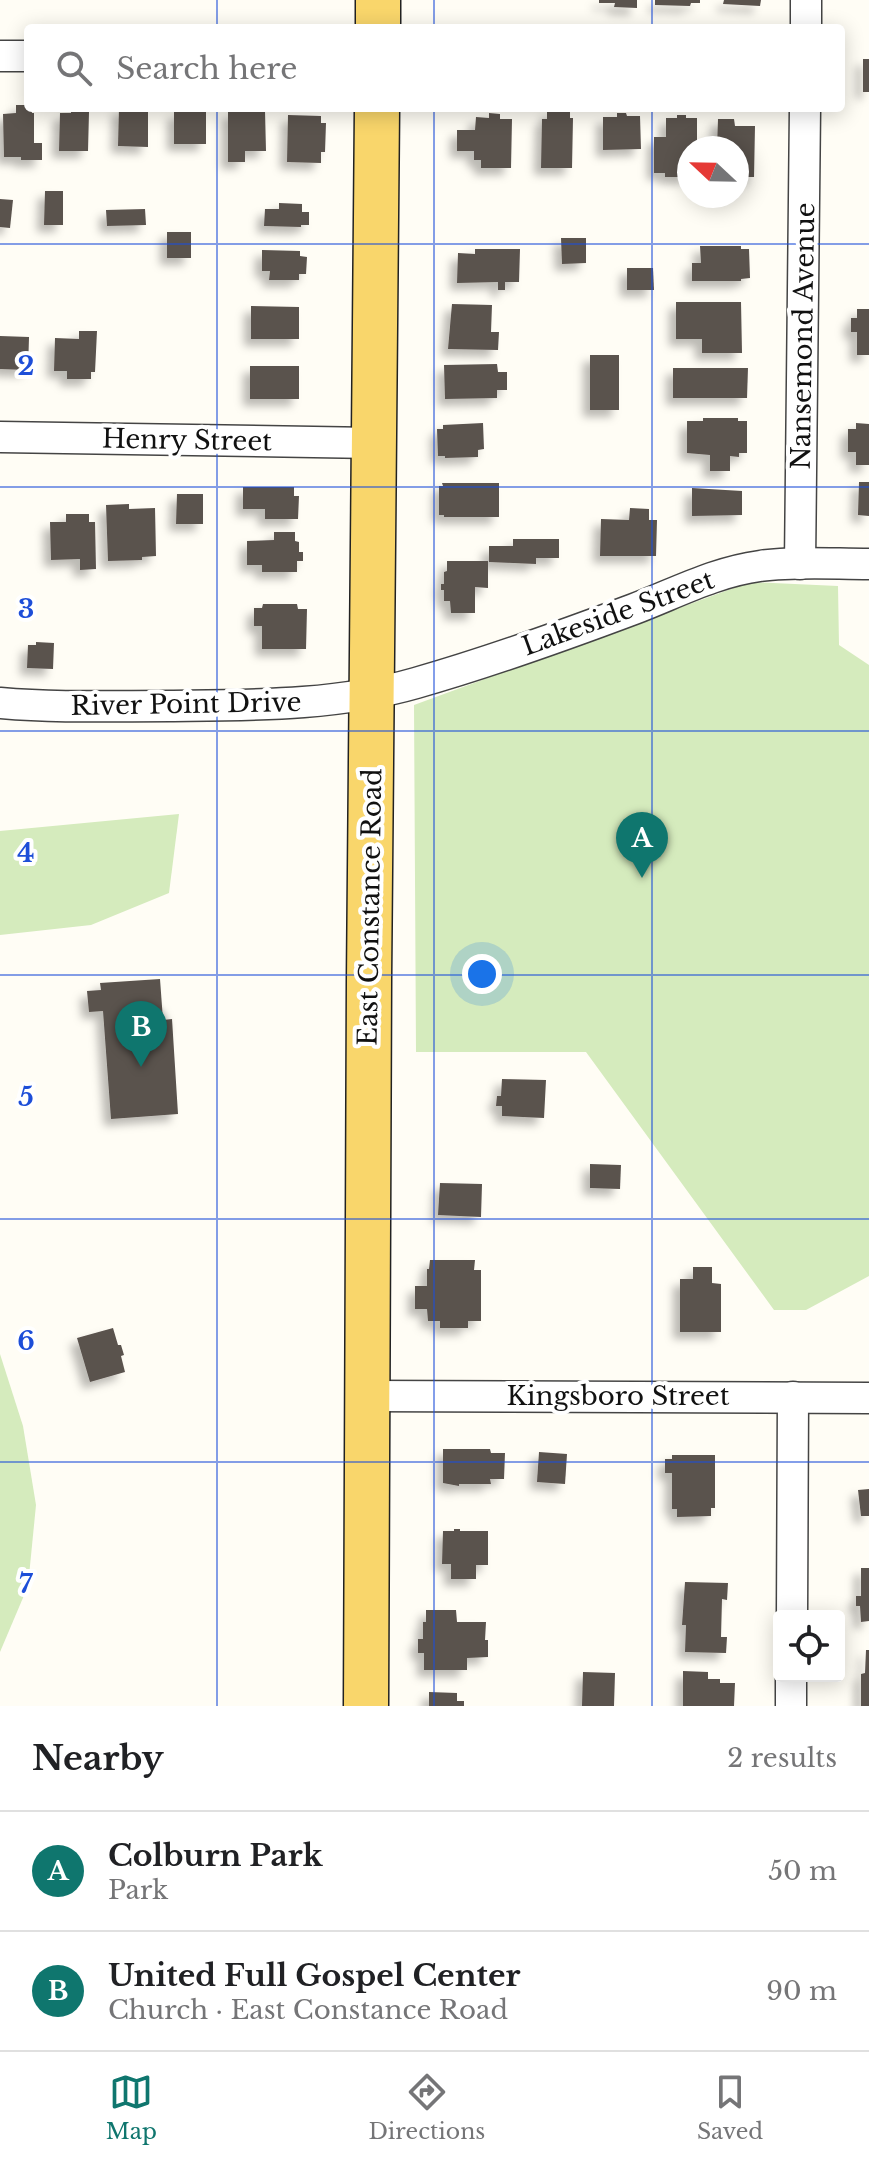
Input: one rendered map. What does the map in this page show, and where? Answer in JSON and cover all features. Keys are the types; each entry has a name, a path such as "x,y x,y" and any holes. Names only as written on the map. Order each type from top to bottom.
{"main road":[{"path":"378,0 378,24"},
{"name":"East Constance Road","path":"366,1706 377,112"}],"street":[{"path":"806,0 806,24"},
{"path":"0,56 24,56"},
{"name":"Nansemond Avenue","path":"800,564 805,112"},
{"name":"Henry Street","path":"0,437 373,443"},
{"name":"Lakeside Street","path":"372,693 414,684 562,636 710,577 760,566 869,564"},
{"name":"River Point Drive","path":"0,703 37,706 262,705 372,693"},
{"name":"Kingsboro Street","path":"367,1396 869,1398"},
{"path":"792,1610 793,1397"},
{"path":"791,1682 791,1706"}],"green space":[{"path":"750,582 838,586 839,645 869,665 869,1276 806,1310 774,1310 586,1052 416,1052 414,705"},
{"path":"179,814 169,893 91,925 0,935 0,831"},
{"path":"0,1354 23,1426 36,1505 28,1586 0,1652"}],"building":[{"path":"599,0 637,0 637,8 614,7 615,3 599,3"},
{"path":"655,0 700,0 700,3 691,3 690,6 655,5"},
{"path":"724,0 761,0 760,6 723,4"},
{"path":"863,59 869,59 869,92 863,92"},
{"path":"16,105 24,105 24,112 34,113 34,143 42,143 42,160 4,157 3,114 16,113"},
{"path":"89,112 88,151 59,151 60,113"},
{"path":"119,112 148,112 148,147 118,146"},
{"path":"174,112 206,112 206,144 174,144"},
{"path":"228,112 265,112 266,151 245,151 245,162 228,162"},
{"path":"547,112 570,112 570,118 573,118 572,168 541,168 542,119 547,119"},
{"path":"489,113 500,114 500,119 512,119 511,168 481,168 481,160 474,160 474,151 457,151 457,130 475,130 476,117 489,118"},
{"path":"617,113 640,116 641,149 603,150 603,117 617,117"},
{"path":"288,115 321,116 321,123 326,123 325,152 321,152 321,163 287,162"},
{"path":"677,115 686,115 686,118 697,118 697,136 677,136 677,177 665,177 665,173 654,173 654,137 666,137 666,118 677,118"},
{"path":"718,119 734,119 735,126 755,126 754,177 749,177 749,136 717,136"},
{"path":"45,191 63,191 63,225 44,225"},
{"path":"0,199 13,200 10,228 0,227"},
{"path":"279,203 302,204 302,212 309,212 309,225 264,226 265,209 279,209"},
{"path":"145,209 146,225 107,226 106,210"},
{"path":"167,232 191,232 191,258 167,258"},
{"path":"561,238 586,238 586,263 562,264"},
{"path":"700,246 741,246 741,249 749,249 750,278 741,281 692,281 692,263 701,263"},
{"path":"475,249 520,249 519,282 505,282 505,290 498,290 498,282 457,283 458,253 475,254"},
{"path":"262,250 300,251 300,256 307,257 306,274 299,274 299,280 269,280 270,271 262,271"},
{"path":"627,268 653,268 654,290 627,290"},
{"path":"676,302 741,302 742,353 702,353 702,339 676,339"},
{"path":"452,304 492,305 491,332 499,332 498,350 448,349"},
{"path":"251,306 299,307 299,339 251,339"},
{"path":"857,309 869,309 869,355 857,355 857,332 851,332 851,318 857,318"},
{"path":"79,331 97,331 95,372 91,372 91,379 67,379 67,371 54,371 55,338 79,339"},
{"path":"0,336 29,337 28,370 0,369"},
{"path":"590,355 619,355 619,410 590,410"},
{"path":"497,364 498,372 507,372 507,390 497,390 497,398 445,399 444,365"},
{"path":"250,366 299,366 299,399 250,399"},
{"path":"673,368 748,368 747,398 673,398"},
{"path":"703,418 747,421 747,453 739,453 739,457 730,456 730,471 710,471 710,455 687,453 687,421 703,421"},
{"path":"483,423 484,449 478,450 478,457 438,456 437,429 443,429 443,425"},
{"path":"856,423 869,424 869,465 856,465 856,452 848,452 848,429 856,429"},
{"path":"859,482 869,482 869,516 858,515"},
{"path":"442,483 499,483 499,517 439,515 439,486 443,486"},
{"path":"243,487 294,487 294,496 299,496 298,519 265,519 265,509 243,509"},
{"path":"692,488 742,491 742,515 692,516"},
{"path":"177,494 203,494 203,524 176,524"},
{"path":"129,504 129,509 155,508 156,556 142,557 142,560 108,561 106,505"},
{"path":"630,508 649,509 649,520 657,520 656,556 600,556 601,519 629,520"},
{"path":"66,514 89,514 89,522 95,522 96,569 80,570 80,559 51,560 50,522 66,522"},
{"path":"274,532 295,532 299,552 303,552 303,561 297,561 297,572 262,572 262,565 247,565 247,541 274,540"},
{"path":"513,539 559,539 559,558 536,558 536,564 489,562 489,546 513,546"},
{"path":"447,561 488,561 488,588 475,587 475,613 451,613 450,601 444,601 441,584 444,584"},
{"path":"263,604 297,604 298,609 307,609 306,649 262,649 262,626 254,626 254,608 262,608"},
{"path":"36,642 54,643 53,669 27,668 28,645 36,645"},
{"path":"160,979 163,1020 172,1019 178,1114 111,1119 103,1011 89,1012 87,991 101,990 100,983"},
{"path":"502,1079 546,1080 544,1118 502,1116 502,1106 496,1106 497,1096 501,1096"},
{"path":"590,1164 621,1165 620,1189 590,1188"},
{"path":"440,1183 482,1184 481,1217 438,1215"},
{"path":"430,1260 475,1260 474,1270 481,1270 481,1321 468,1321 468,1328 440,1328 440,1321 428,1321 427,1309 415,1309 415,1286 427,1286"},
{"path":"693,1267 712,1267 712,1283 721,1284 721,1332 680,1332 680,1279 693,1279"},
{"path":"113,1328 124,1355 121,1356 125,1372 90,1382 77,1338"},
{"path":"443,1449 490,1449 491,1453 505,1453 504,1479 490,1479 491,1484 459,1486 443,1483"},
{"path":"539,1452 567,1454 565,1484 537,1482"},
{"path":"672,1455 715,1455 715,1508 711,1508 711,1516 677,1517 677,1509 672,1509 672,1473 665,1473 665,1459 672,1459"},
{"path":"869,1489 869,1516 861,1516 858,1490"},
{"path":"443,1531 488,1531 488,1565 476,1565 476,1579 451,1579 451,1564 442,1564"},
{"path":"861,1568 869,1568 869,1621 861,1622 856,1596 861,1596"},
{"path":"685,1582 728,1583 727,1600 722,1599 721,1637 727,1637 726,1653 685,1652 686,1625 682,1625"},
{"path":"426,1610 456,1610 457,1622 486,1622 488,1657 467,1658 467,1670 424,1670 424,1653 418,1653 418,1639 423,1639"},
{"path":"866,1650 869,1650 869,1706 861,1706 861,1674 865,1673"},
{"path":"683,1671 708,1672 708,1679 735,1683 734,1706 683,1706"},
{"path":"583,1672 615,1673 614,1706 582,1706"},
{"path":"429,1692 457,1693 457,1701 464,1701 464,1706 429,1706"}],"place":[{"name":"Colburn Park","path":"642,878"},
{"name":"United Full Gospel Center","path":"141,1067"}]}
